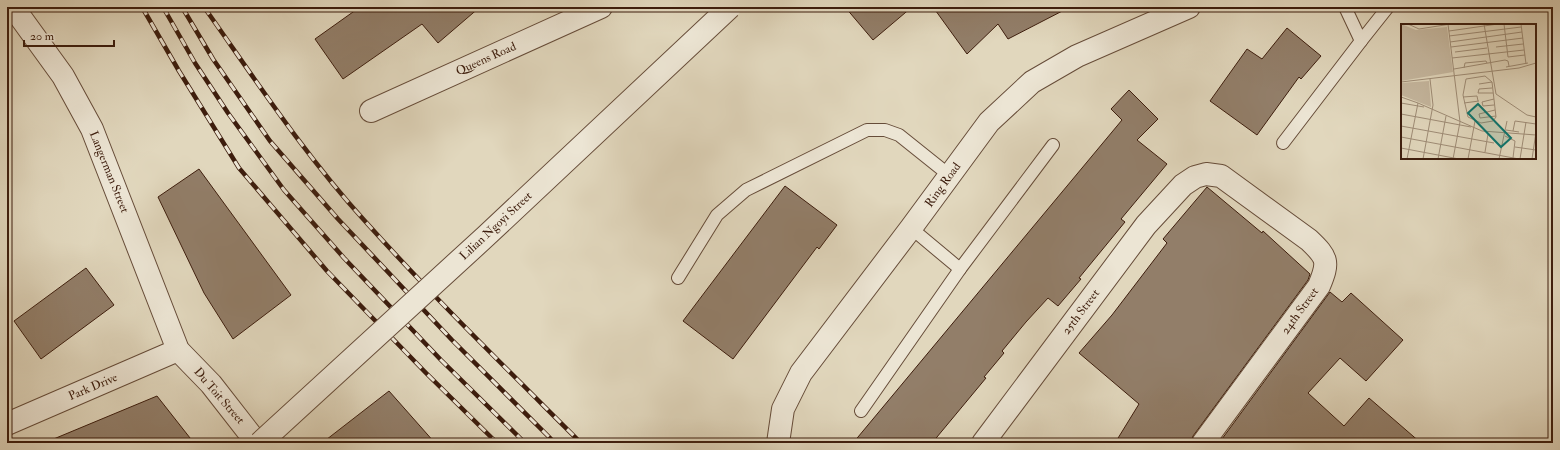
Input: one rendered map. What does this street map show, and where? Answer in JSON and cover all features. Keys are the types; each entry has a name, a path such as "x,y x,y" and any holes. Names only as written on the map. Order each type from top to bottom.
{"street":[{"name":"Langerman Street","path":"13,7 63,76 92,129 178,350"},
{"name":"Queens Road","path":"371,111 602,7"},
{"name":"Lilian Ngoyi Street","path":"259,443 486,236 730,7"},
{"name":"Ring Road","path":"778,443 783,409 801,373 989,122 1032,82 1078,56 1188,7"},
{"name":"24th Street","path":"1183,185 1195,177 1206,174 1221,176 1309,240 1322,252 1326,266 1319,286 1203,443"},
{"name":"25th Street","path":"983,443 1146,225 1183,185"},
{"name":"Park Drive","path":"7,424 178,350"},
{"name":"Du Toit Street","path":"178,350 211,384 259,443"}],"lane":[{"path":"1345,7 1361,41"},
{"path":"1283,143 1388,7"},
{"path":"678,278 717,215 746,190 867,130 885,130 899,135 949,175"},
{"path":"861,410 960,269 1053,145"},
{"path":"911,228 960,269"}],"building":[{"path":"360,7 480,7 438,43 422,24 343,79 315,39"},
{"path":"845,7 912,7 873,40"},
{"path":"933,7 1070,7 1008,39 998,24 967,54"},
{"path":"1287,28 1321,56 1301,79 1299,77 1257,135 1210,101 1247,49 1262,59"},
{"path":"1129,90 1158,119 1137,140 1167,164 1121,219 1125,222 1079,278 1081,279 1058,306 1048,298 1026,322 1002,351 1004,353 984,377 986,378 932,443 853,443 1122,120 1111,109"},
{"path":"199,169 291,295 233,339 204,293 158,197"},
{"path":"785,186 837,225 819,249 817,247 733,359 683,321"},
{"path":"1207,187 1262,233 1263,231 1310,274 1308,280 1193,436 1191,443 1115,443 1139,404 1079,353 1112,315 1167,243 1163,239"},
{"path":"86,268 114,305 41,359 14,321"},
{"path":"1330,292 1342,302 1351,293 1403,340 1366,381 1340,358 1308,393 1344,426 1369,398 1421,443 1219,443"},
{"path":"389,391 435,443 322,443"},
{"path":"157,396 194,443 44,443"}],"railway":[{"path":"142,7 179,71 239,168 327,271 426,373 497,443"},
{"path":"163,7 195,63 228,113 284,190 344,258 441,360 525,443"},
{"path":"182,7 213,59 270,141 338,219 452,340 555,443"},
{"path":"204,7 300,143 342,195 390,249 498,361 581,443"}]}
